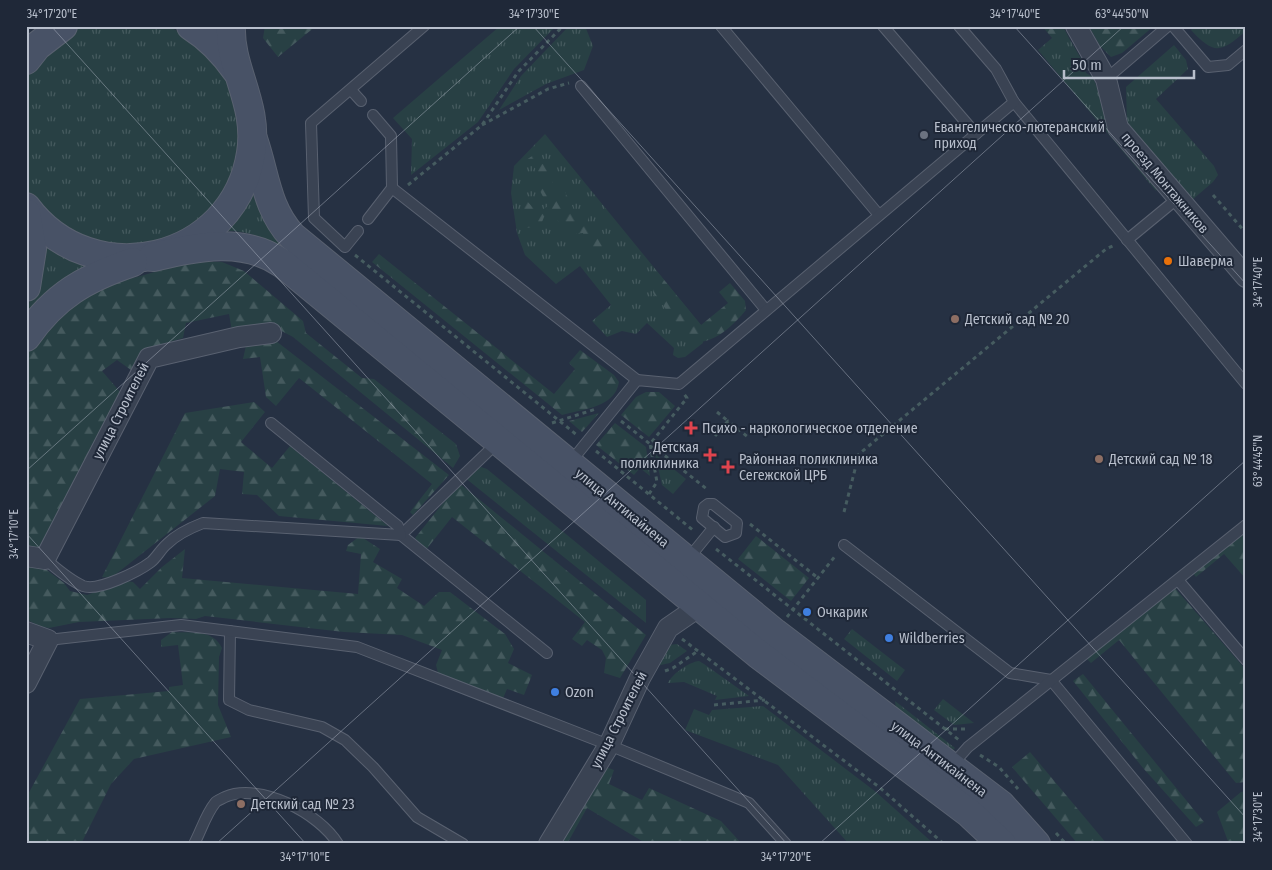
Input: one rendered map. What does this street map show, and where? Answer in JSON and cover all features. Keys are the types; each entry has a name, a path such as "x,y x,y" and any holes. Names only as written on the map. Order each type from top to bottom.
{"street":[{"path":"26,60 37,46 63,26"},
{"path":"192,26 203,33 221,50 236,70 246,92"},
{"path":"26,337 54,305 79,284 113,268 150,257 194,240 218,221 232,203 243,183 253,139 252,115 234,52 231,26"},
{"name":"проезд Монтажников","path":"1076,26 1106,80 1118,128 1246,277"},
{"name":"улица Антикайнена","path":"253,139 270,203 276,216 292,236 568,464 678,571 700,606 758,654 969,813 1002,844"},
{"path":"26,207 52,234 74,247 97,256 122,259 150,257"},
{"path":"26,213 32,249 26,287"},
{"name":"улица Антикайнена","path":"150,257 194,247 213,246 248,248 273,258 499,442 1001,805 1036,844"},
{"name":"улица Строителей","path":"36,558 149,358 239,337 271,333"},
{"name":"улица Строителей","path":"549,844 609,745 640,678 668,628 700,606"},
{"path":"26,632 48,640 26,683"}],"lane":[{"path":"358,231 345,247 314,218 311,122 351,90 424,26"},
{"path":"721,26 879,215"},
{"path":"883,26 976,134"},
{"path":"959,26 996,69 1014,102 1245,383"},
{"path":"1106,80 1168,26"},
{"path":"1173,26 1208,67 1228,65 1246,50"},
{"path":"579,83 766,310"},
{"path":"351,90 361,101"},
{"path":"394,190 637,380 679,384 1014,102"},
{"path":"368,219 394,190 391,136 373,115"},
{"path":"1128,240 1178,198"},
{"path":"568,464 637,380"},
{"path":"272,423 398,526 401,535 547,653"},
{"path":"36,558 85,587 111,583 133,572 152,561 167,544 186,530 203,523 401,535 499,442"},
{"path":"949,768 968,747 1246,525"},
{"path":"678,571 714,528"},
{"path":"844,545 1010,673 1051,680 1187,844"},
{"path":"1178,580 1246,660"},
{"path":"48,640 181,625 357,647 609,745 749,803 786,844"},
{"path":"230,631 229,700 249,710 322,726 345,740 373,767 417,816 463,844"},
{"path":"194,844 216,802 230,795 245,793 271,798 303,812 317,821 338,844"}],"path":[{"path":"482,125 518,72 563,26"},
{"path":"394,190 482,125 548,89 579,83"},
{"path":"1213,195 1246,233"},
{"path":"844,512 859,454 1106,248 1128,240"},
{"path":"649,494 657,482 650,444 687,398 679,384"},
{"path":"531,434 558,420 618,403"},
{"path":"717,412 749,438"},
{"path":"715,436 728,421"},
{"path":"785,619 844,545"},
{"path":"668,628 879,788 944,844"},
{"path":"673,668 698,651"},
{"path":"714,705 765,700"}],"green space":[{"path":"84,26 168,26 194,40 225,73 235,94 242,139 231,183 204,220 143,249 76,240 26,195 26,75 37,60 52,46"},
{"path":"265,26 316,26 278,57 263,38"},
{"path":"500,26 556,26 514,69 478,122 411,175 412,139 393,118"},
{"path":"569,26 585,26 593,46 584,70 546,84 499,110 521,76"},
{"path":"1042,26 1063,26 1069,38 1052,38"},
{"path":"1089,26 1154,26 1122,53 1111,57 1100,46"},
{"path":"1195,26 1246,26 1246,31 1224,47 1218,48 1206,44 1199,38 1191,30"},
{"path":"1052,38 1069,38 1083,62 1086,73 1093,77 1112,127 1157,186 1156,191 1038,50"},
{"path":"1174,45 1186,60 1188,69 1156,99 1214,166 1218,175 1213,182 1192,200 1127,125 1126,87"},
{"path":"545,134 701,325 703,343 685,357 678,358 673,355 674,348 647,323 636,334 622,331 607,337 592,321 611,305 580,266 556,284 525,255 517,233 511,193 514,166"},
{"path":"543,149 541,163 557,169 549,192 564,190 575,212 589,210 587,228 602,234 608,250 595,261 587,251 583,233 568,235 552,213 544,217 540,227 524,228 520,210 527,201 538,213 548,206 539,189 538,171 526,160"},
{"path":"252,188 269,224 284,244 311,273 270,242 247,233 219,231"},
{"path":"38,241 101,262 26,332 26,313 34,288"},
{"path":"379,254 554,394 575,369 569,363 580,350 614,375 619,382 616,391 611,397 596,406 562,415 372,262"},
{"path":"193,261 222,262 244,271 303,321 306,333 362,378 374,379 456,444 460,456 453,468 293,337 272,326 232,331 229,314 186,323 183,338 142,350 131,370 117,360 102,371 121,393 45,543 39,548 31,549 26,546 26,339 91,286 137,277"},
{"path":"655,269 701,325 728,303 719,292 730,283 745,301 746,310 722,333 707,341 692,342 653,293"},
{"path":"247,341 276,341 449,475 413,515 410,512 432,484 299,378 276,406 266,397 260,357 243,359"},
{"path":"646,392 659,392 675,406 649,437 621,415 636,397"},
{"path":"254,402 265,412 241,442 272,468 290,446 388,526 279,516 257,495 242,494 244,472 220,469 215,496 111,578 102,577 185,413"},
{"path":"599,413 582,432 569,421"},
{"path":"615,423 646,447 650,476 640,468 634,475 596,445"},
{"path":"655,454 686,479 673,494 662,485"},
{"path":"481,467 487,469 646,600 646,623 464,477"},
{"path":"459,483 646,635 620,678 604,673 606,658 602,650 587,640 582,646 572,639 585,622 452,517 425,551 415,538"},
{"path":"1246,526 1246,579 1224,554 1196,577 1188,567"},
{"path":"360,536 380,549 373,562 402,579 397,588 424,606 439,592 450,592 505,634 514,649 508,663 532,675 524,695 507,689 501,703 438,673 436,665 442,650 402,635 344,632 205,616 196,619 171,618 79,622 49,628 39,626 26,619 26,563 39,564 64,583 70,591 87,595 126,581 133,582 140,589 162,567 185,549 182,578 358,594 361,554 346,551 348,545"},
{"path":"756,536 809,578 791,601 738,559"},
{"path":"1168,580 1246,670 1246,782 1236,783 1119,640 1091,663 1084,656"},
{"path":"852,629 905,670 897,681 844,639"},
{"path":"172,632 201,633 213,638 222,648 219,657 218,705 231,737 134,759 111,784 81,844 26,844 26,798 80,699 169,691 169,687 183,685 178,645 161,647 161,640"},
{"path":"677,644 687,651 670,663 656,666 669,645"},
{"path":"699,661 749,696 715,700 717,696 684,682 668,683 681,669"},
{"path":"1083,674 1204,822 1196,827 1143,768 1073,681"},
{"path":"943,699 974,723 954,725 934,710"},
{"path":"895,701 955,748 949,754 897,717"},
{"path":"763,706 876,792 934,844 849,844 778,765 685,730 694,709 709,715 712,710"},
{"path":"1030,752 1107,844 1078,844 1012,767"},
{"path":"603,766 614,770 609,784 642,800 649,788 721,821 742,844 647,844 587,808 567,844 552,844"},
{"path":"1246,791 1246,844 1229,844 1217,812 1241,792"}],"place":[{"name":"Евангелическо-лютеранский приход","path":"924,135"},
{"name":"Шаверма","path":"1168,261"},
{"name":"Детский сад № 20","path":"955,319"},
{"name":"Психо - наркологическое отделение","path":"691,428"},
{"name":"Детская поликлиника","path":"710,455"},
{"name":"Детский сад № 18","path":"1099,459"},
{"name":"Районная поликлиника Сегежской ЦРБ","path":"728,467"},
{"name":"Очкарик","path":"807,612"},
{"name":"Wildberries","path":"889,638"},
{"name":"Ozon","path":"555,692"},
{"name":"Детский сад № 23","path":"241,804"}]}
